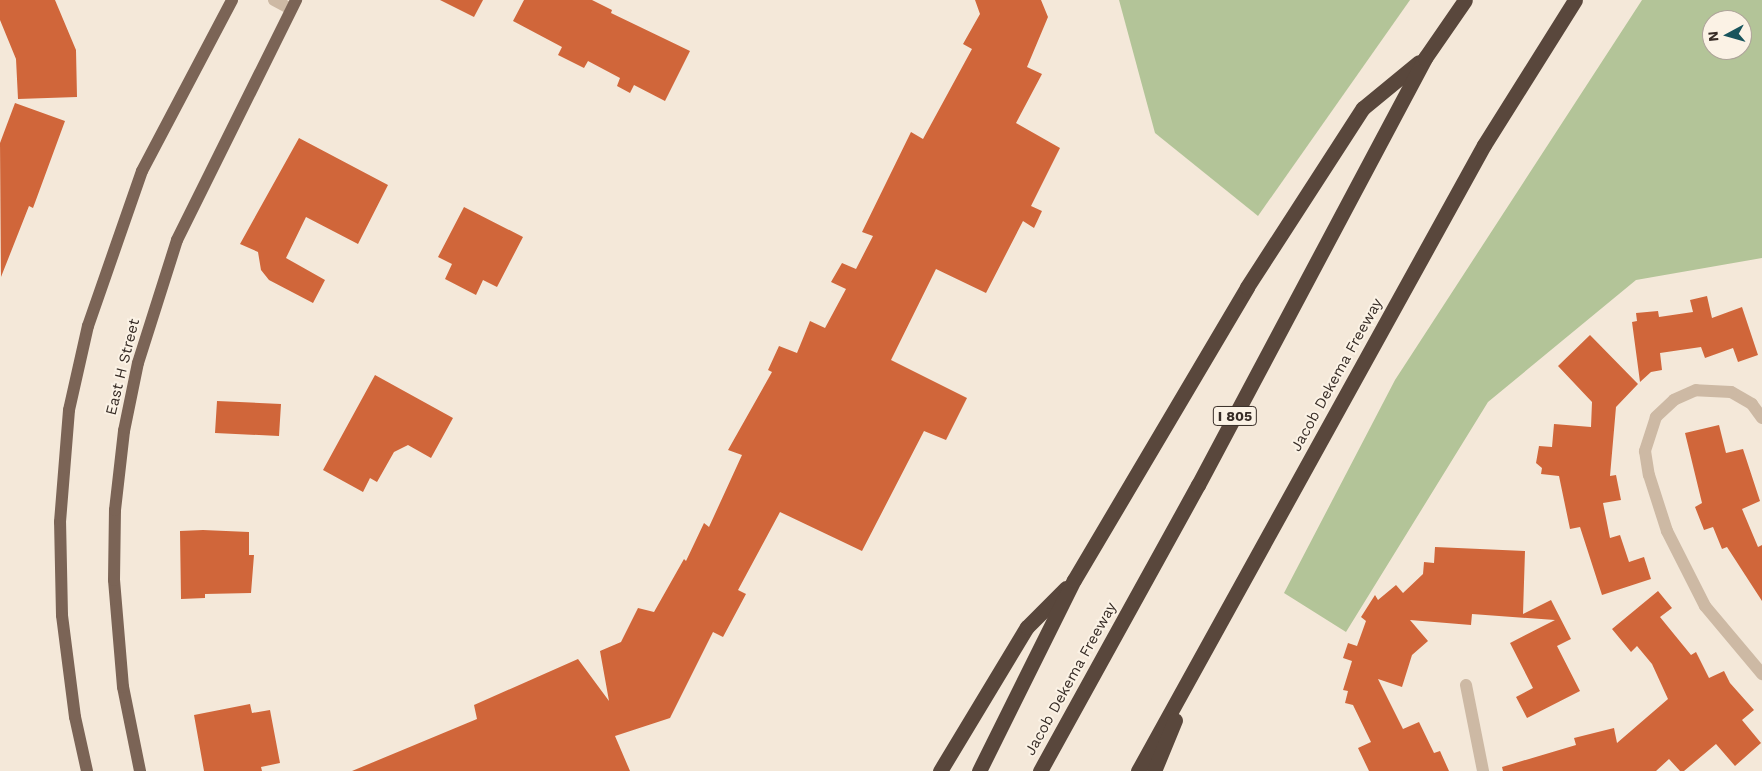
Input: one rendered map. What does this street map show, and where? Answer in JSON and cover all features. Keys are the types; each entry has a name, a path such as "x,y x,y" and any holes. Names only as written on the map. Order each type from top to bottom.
{"highway":[{"name":"Jacob Dekema Freeway","path":"1040,771 1198,485 1424,58 1465,0"},
{"name":"Jacob Dekema Freeway","path":"1138,771 1484,145 1575,0"},
{"path":"979,771 1074,580 1247,287 1363,108 1424,58"},
{"path":"940,771 1028,627 1074,580"},
{"path":"1154,771 1203,654"}],"main road":[{"path":"87,771 75,716 62,615 60,522 69,410 88,326 142,171 232,0"},
{"name":"East H Street","path":"140,771 122,687 114,580 115,510 124,431 138,363 176,240 293,4"}],"street":[{"path":"274,0 293,4"},
{"path":"1762,418 1752,404 1731,392 1696,390 1674,400 1656,417 1645,450 1649,475 1667,531 1705,606 1762,674"},
{"path":"1466,685 1483,771"}],"green space":[{"path":"1119,0 1410,0 1258,216 1155,133"},
{"path":"1642,0 1762,0 1762,258 1636,280 1488,402 1346,632 1284,593 1395,380"}],"building":[{"path":"0,0 55,0 76,50 77,97 18,99 16,59 0,20"},
{"path":"440,0 483,0 474,17"},
{"path":"524,0 592,0 612,10 611,13 690,51 665,101 634,85 630,93 617,86 620,78 588,61 584,68 558,55 562,47 513,21"},
{"path":"975,0 1041,0 1048,17 1027,67 1042,74 1016,123 1060,148 1031,206 1042,211 1034,228 1023,221 986,293 936,269 891,360 967,398 946,440 924,431 862,551 780,512 738,590 746,594 723,637 713,632 670,718 615,736 630,771 352,771 477,719 474,705 578,659 609,701 600,651 621,642 638,608 654,612 684,559 686,561 704,523 709,527 742,455 728,450 772,372 768,370 779,346 797,353 810,321 825,328 846,289 831,282 842,263 856,269 873,236 862,232 911,132 923,139 972,49 963,44 980,14"},
{"path":"15,103 65,121 33,208 29,206 1,277 0,143"},
{"path":"299,138 388,185 358,244 306,217 286,258 325,280 313,303 269,280 261,270 258,252 240,244"},
{"path":"464,207 523,237 497,287 483,280 476,295 445,279 452,264 438,257"},
{"path":"1707,296 1712,318 1742,307 1758,355 1738,362 1733,348 1705,358 1701,347 1660,353 1662,370 1651,372 1640,382 1632,322 1637,321 1636,313 1658,311 1659,317 1693,312 1690,300"},
{"path":"1590,335 1638,384 1616,407 1610,476 1616,475 1621,500 1603,503 1610,538 1620,535 1629,562 1644,557 1651,579 1602,595 1580,527 1570,529 1559,476 1541,474 1542,468 1536,463 1539,446 1552,447 1554,424 1591,427 1592,402 1558,366"},
{"path":"375,375 453,418 431,458 408,445 394,452 377,482 370,478 363,492 323,470"},
{"path":"217,401 281,404 279,436 215,433"},
{"path":"1719,425 1726,453 1743,449 1760,501 1742,509 1758,547 1762,545 1762,601 1727,547 1722,549 1713,527 1704,530 1695,507 1702,503 1685,433"},
{"path":"180,531 249,532 249,555 254,555 251,593 205,594 205,598 181,599"},
{"path":"1435,547 1525,551 1523,614 1551,600 1571,639 1557,646 1580,691 1527,718 1516,697 1533,688 1510,643 1555,620 1472,614 1471,625 1410,620 1428,641 1412,655 1402,687 1378,679 1403,729 1419,722 1434,753 1440,751 1449,771 1369,771 1358,748 1371,742 1353,705 1345,703 1348,691 1343,690 1352,661 1343,658 1348,643 1357,646 1366,621 1361,617 1375,595 1378,600 1396,585 1403,593 1423,574 1424,562 1434,563"},
{"path":"1658,591 1672,608 1660,617 1691,655 1696,652 1709,678 1724,671 1730,683 1754,710 1742,720 1761,743 1735,766 1716,744 1684,771 1680,771 1669,759 1656,771 1503,771 1502,767 1576,745 1574,738 1614,728 1617,743 1668,699 1652,664 1637,646 1631,652 1612,629"},
{"path":"250,704 252,713 270,710 280,763 261,767 262,771 204,771 194,715"}]}
